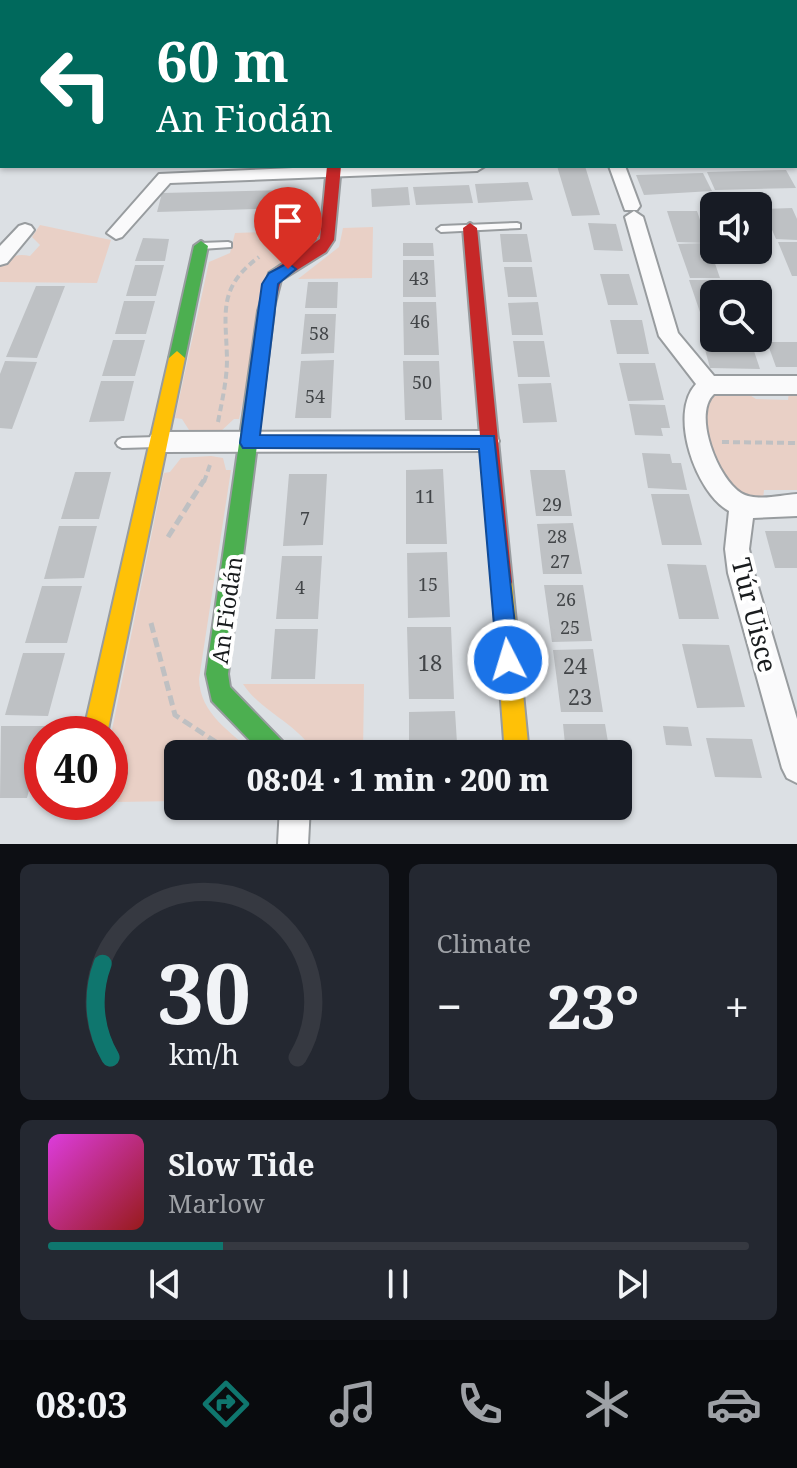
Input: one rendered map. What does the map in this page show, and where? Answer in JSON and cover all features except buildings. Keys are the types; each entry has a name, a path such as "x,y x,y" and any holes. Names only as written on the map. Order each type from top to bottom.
{"street":[{"path":"116,233 165,178 249,170 371,168"},
{"path":"618,168 669,336 709,385"},
{"name":"An Fiodán","path":"265,740 220,693 217,674 270,284 274,277 321,248 327,240 334,169"},
{"path":"470,228 516,740"},
{"path":"99,716 201,246"},
{"path":"797,385 709,385 699,393 696,401 696,426 713,478 731,500 742,506 797,505"},
{"path":"159,442 488,441"},
{"name":"Túr Uisce","path":"742,506 737,549 741,573 797,768"},
{"path":"293,844 294,820"}],"lane":[{"path":"441,229 517,226"},
{"path":"201,246 228,245"},
{"path":"122,443 159,442"}],"path":[{"path":"165,546 181,515 202,486 215,442 226,379 223,325 226,299 235,277 265,255"},
{"path":"718,430 726,453"},
{"path":"722,442 797,443"},
{"path":"150,619 175,715 212,740"}],"shaded area":[{"path":"40,225 111,240 97,283 0,282 0,267 3,264 10,258 30,256 40,245 32,237"},
{"path":"373,227 372,278 298,279 339,247 343,228"},
{"path":"311,230 305,249 272,268 239,419 234,419 220,432 189,430 182,419 175,418 209,262 230,253 235,233"},
{"path":"745,392 756,399 788,400 789,392 797,392 797,490 764,490 763,500 749,499 721,478 702,418 708,398 720,393"},
{"path":"181,458 223,458 226,470 231,470 199,679 211,712 239,740 164,740 164,801 128,802 128,716 115,716 164,473 170,472"},
{"path":"243,684 364,684 363,740 305,740"}],"traffic: fast":[{"path":"177,358 201,246"},
{"path":"265,740 220,693 217,674 266,311"}],"traffic: slow":[{"path":"99,716 177,358"},
{"path":"502,582 516,740"}],"traffic: jam":[{"path":"266,311 274,277 321,248 327,240 334,168"},
{"path":"470,228 502,582"}],"route":[{"path":"288,269 274,277 270,284 249,443 488,441 508,660"}]}
